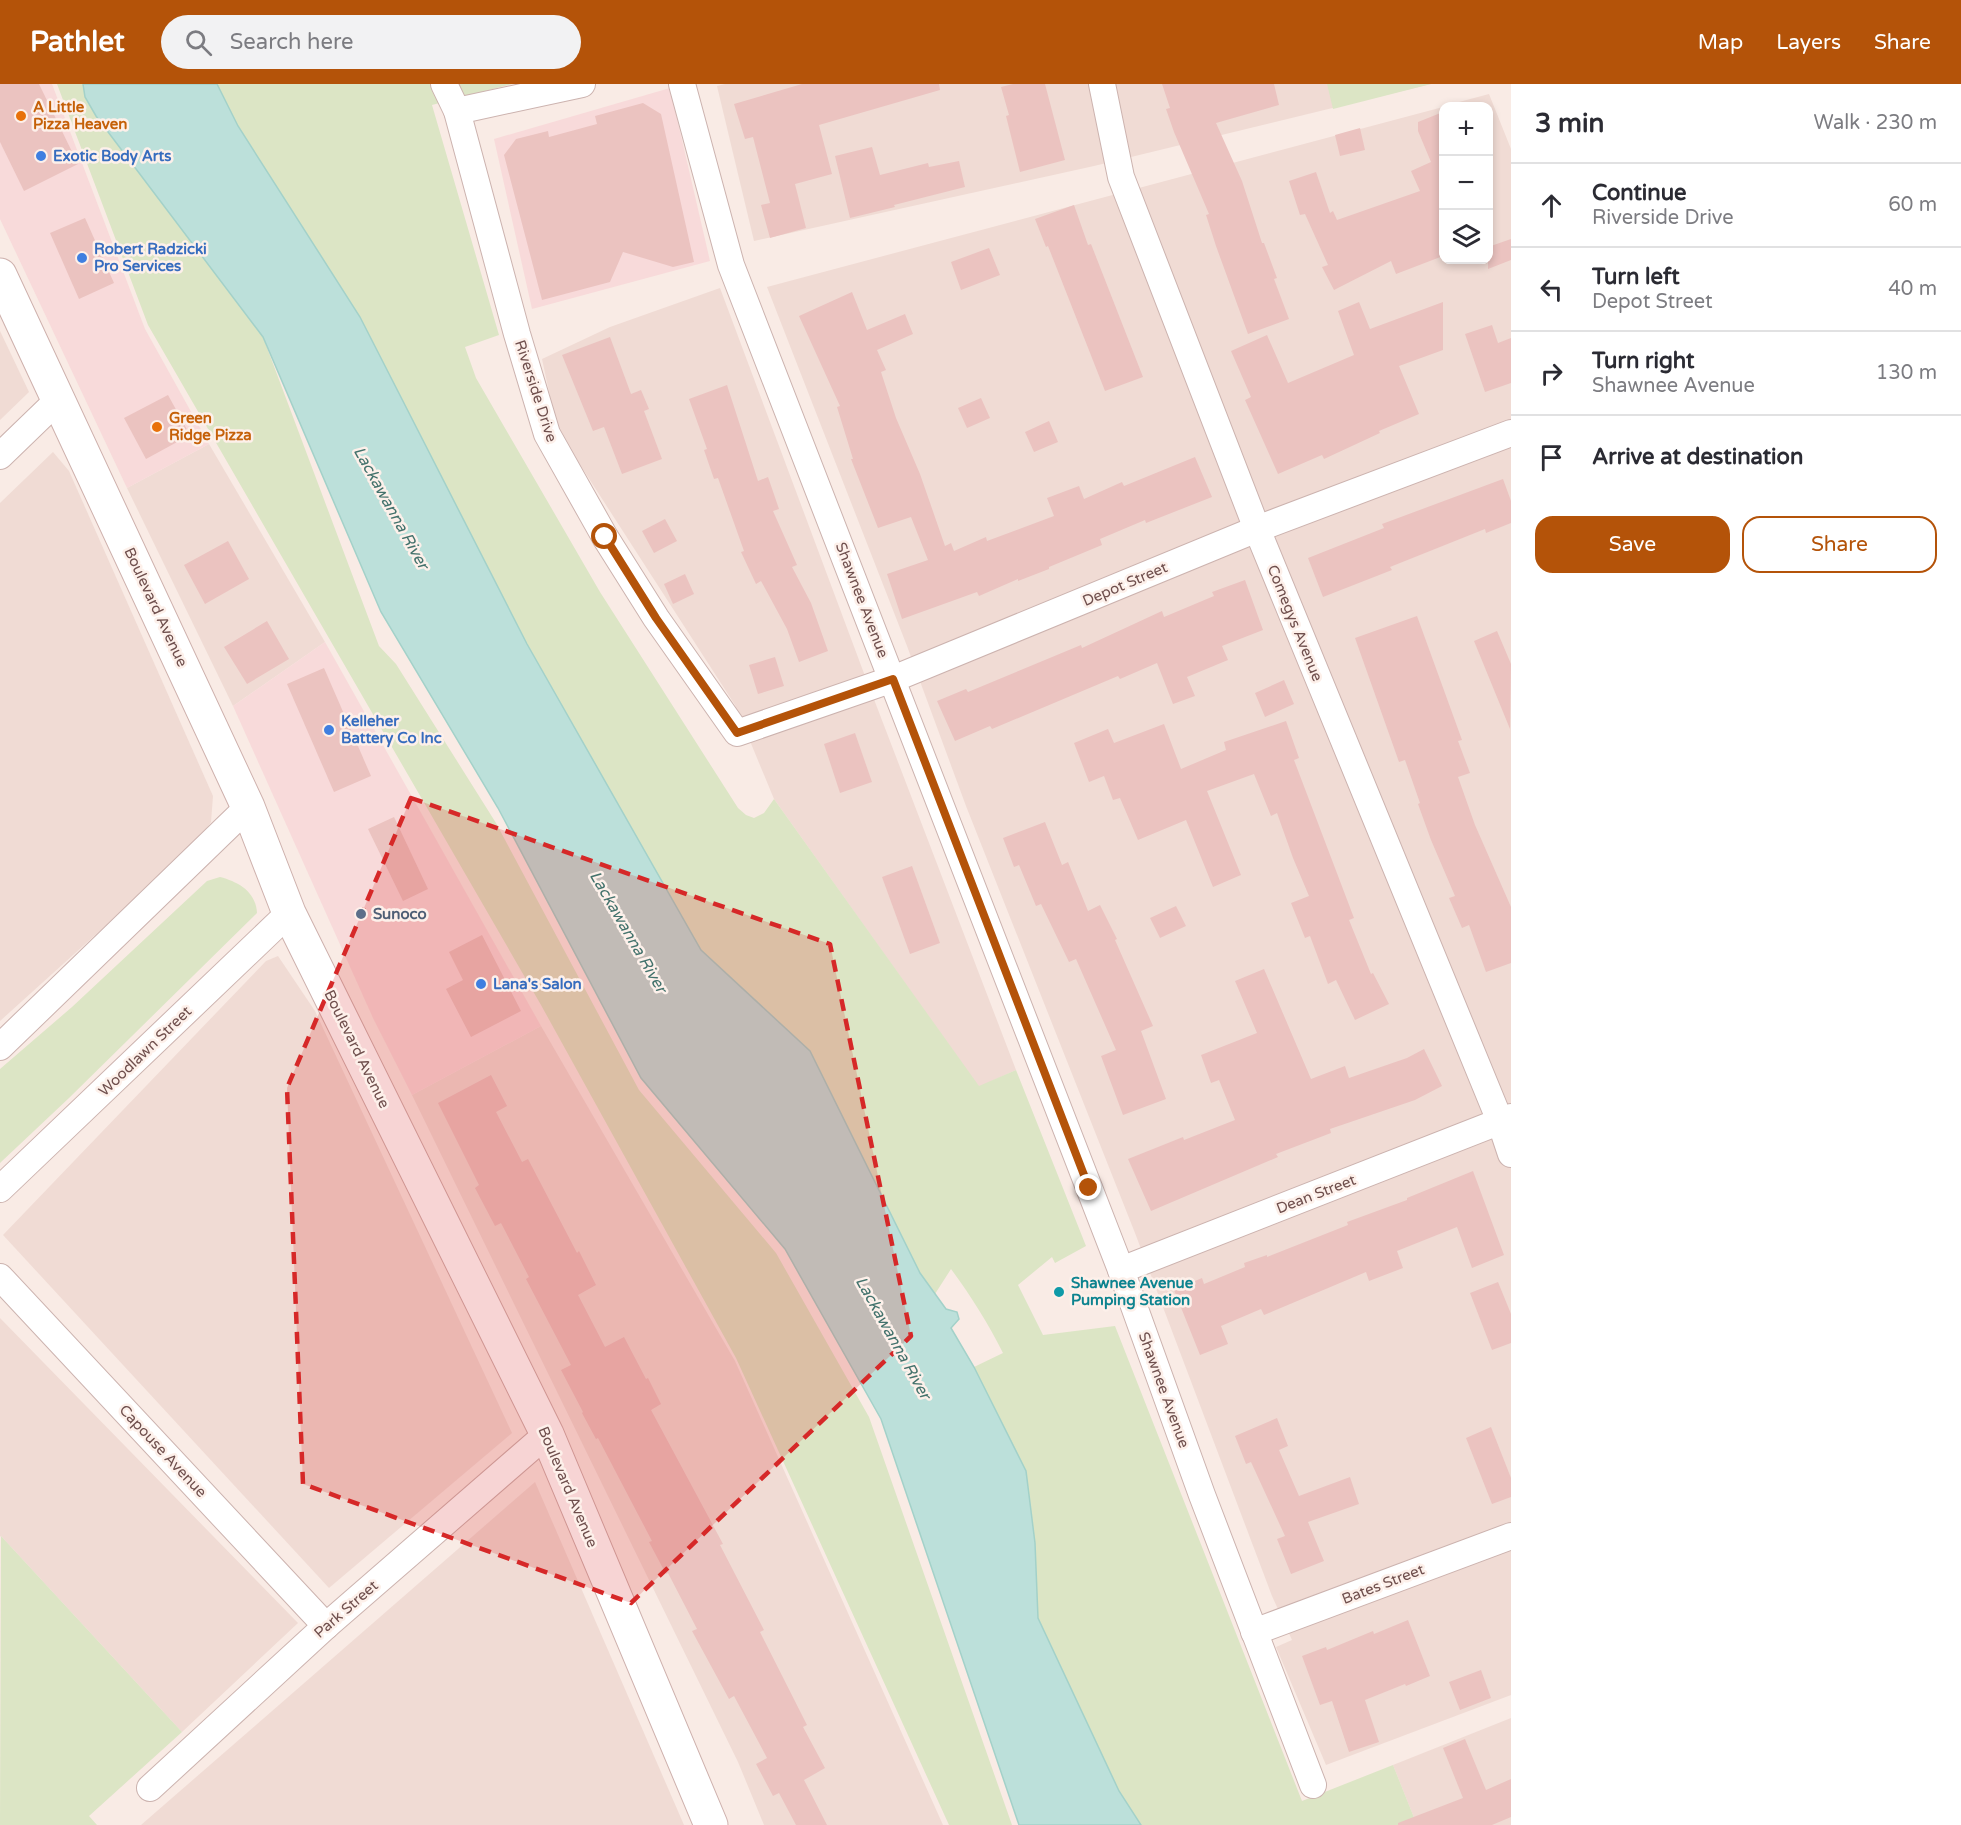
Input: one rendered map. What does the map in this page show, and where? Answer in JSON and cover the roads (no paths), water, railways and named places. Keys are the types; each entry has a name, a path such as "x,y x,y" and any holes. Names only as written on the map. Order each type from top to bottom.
{"street":[{"name":"Riverside Drive","path":"444,84 457,111 517,334 547,434 605,537 656,618 737,733"},
{"path":"457,111 582,84"},
{"name":"Shawnee Avenue","path":"682,84 731,265 1121,1270 1202,1495 1312,1785"},
{"name":"Comegys Avenue","path":"1102,84 1121,177 1257,529 1505,1119 1511,1154"},
{"name":"Boulevard Avenue","path":"0,275 248,807 289,913 547,1434 711,1825"},
{"path":"0,456 59,399"},
{"name":"Depot Street","path":"737,733 893,679 1257,529 1511,433"},
{"path":"0,1047 248,807"},
{"name":"Woodlawn Street","path":"0,1189 289,913"},
{"name":"Dean Street","path":"1121,1270 1505,1119"},
{"name":"Capouse Avenue","path":"0,1277 326,1626"},
{"name":"Park Street","path":"150,1788 326,1626 547,1434"},
{"name":"Bates Street","path":"1254,1632 1511,1536"}],"water":[{"name":"Lackawanna River","path":"83,84 217,84 238,126 360,317 527,644 701,950 810,1051 920,1273 946,1309 957,1312 959,1319 951,1328 974,1367 1026,1471 1035,1543 1038,1618 1119,1791 1141,1825 1019,1825 881,1419 785,1249 641,1078 498,808 381,612 263,337 96,116 85,97"}],"place":[{"name":"A Little Pizza Heaven","path":"21,116"},
{"name":"Exotic Body Arts","path":"41,156"},
{"name":"Robert Radzicki Pro Services","path":"82,258"},
{"name":"Green Ridge Pizza","path":"157,427"},
{"name":"Kelleher Battery Co Inc","path":"329,730"},
{"name":"Sunoco","path":"361,914"},
{"name":"Lana's Salon","path":"481,984"},
{"name":"Shawnee Avenue Pumping Station","path":"1059,1292"}]}
